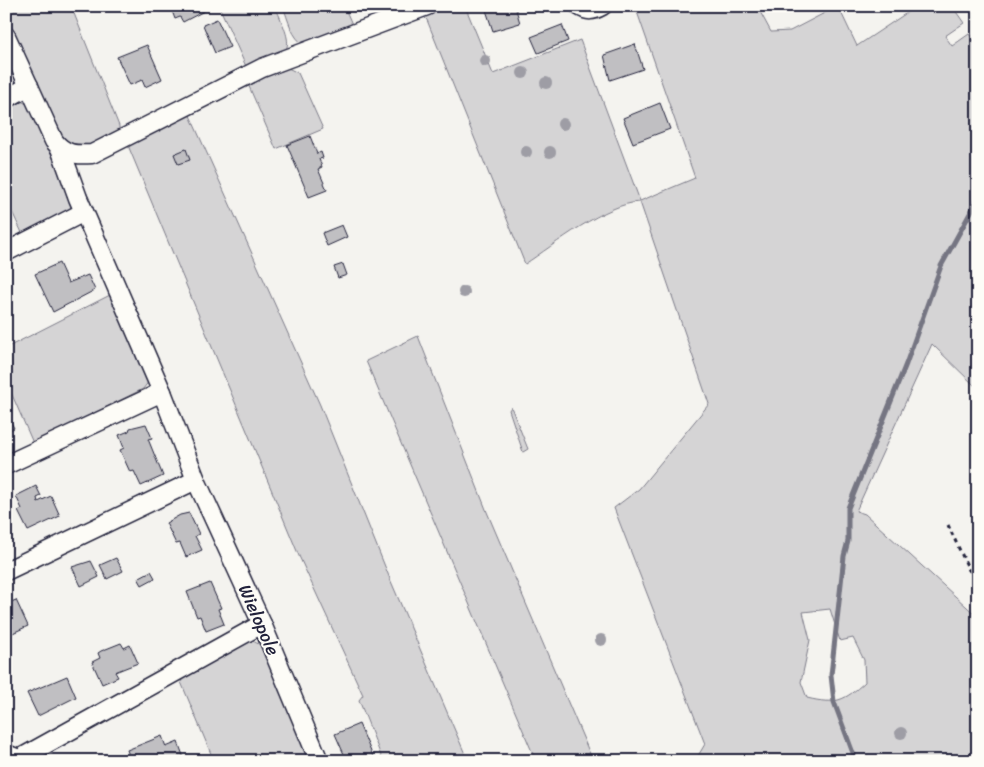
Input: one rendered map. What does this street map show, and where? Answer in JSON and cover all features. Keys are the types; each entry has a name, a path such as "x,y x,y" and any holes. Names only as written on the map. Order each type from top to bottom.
{"street":[{"path":"62,151 74,155 92,154 262,68 427,6"},
{"path":"579,6 586,11 602,6"},
{"name":"Wielopole","path":"6,36 54,141 62,151 84,212 162,392 196,480 262,624 319,761"},
{"path":"6,99 29,86"},
{"path":"6,252 84,212"},
{"path":"6,465 162,392"},
{"path":"6,571 196,480"},
{"path":"9,755 19,759 262,624"}],"path":[{"path":"948,525 969,570 978,580"}],"shaded area":[{"path":"6,6 71,6 119,126 119,131 85,148 75,148 56,134 6,21"},
{"path":"219,6 275,6 286,33 288,42 286,49 274,59 248,71"},
{"path":"283,6 344,6 354,29 305,45 294,33"},
{"path":"440,6 465,6 493,74 580,40 640,201 695,178 635,6 757,6 771,32 790,31 838,6 857,46 917,6 952,6 964,23 945,36 952,46 969,34 978,46 978,389 932,344 856,511 865,514 978,617 978,761 695,761 705,744 614,508 639,489 709,404 640,202 626,204 596,217 525,264 427,20 422,15","holes":["830,609 840,641 853,638 864,660 865,682 851,694 839,700 825,701 807,698 801,682 810,640 803,612"]},
{"path":"6,50 17,75 16,80 6,88"},
{"path":"288,68 298,73 323,129 276,149 248,84"},
{"path":"17,99 29,105 73,202 73,209 24,237 6,199 6,105"},
{"path":"188,111 320,405 390,579 468,761 383,761 359,700 363,695 299,556 127,143"},
{"path":"112,294 149,381 143,389 33,443 6,381 6,348"},
{"path":"418,336 487,512 593,761 536,761 366,361"},
{"path":"511,407 528,449 523,452 509,410"},
{"path":"245,641 253,641 264,647 314,761 214,761 181,682 184,676"}],"building":[{"path":"175,6 204,6 206,10 183,22 180,17 175,19 172,11 176,9"},
{"path":"515,6 520,23 493,31 485,7"},
{"path":"217,19 230,47 215,53 203,25"},
{"path":"562,25 568,41 538,53 531,37"},
{"path":"635,44 643,69 610,80 604,55"},
{"path":"147,45 162,79 145,87 142,80 130,85 117,57"},
{"path":"660,103 670,129 633,143 623,118"},
{"path":"310,136 317,154 321,152 323,158 319,159 322,167 318,169 327,190 309,197 287,145"},
{"path":"186,149 190,160 178,164 174,154"},
{"path":"342,225 347,237 327,246 322,233"},
{"path":"59,263 68,283 88,275 95,290 53,312 35,274"},
{"path":"343,264 347,275 338,278 334,267"},
{"path":"6,413 14,428 6,432"},
{"path":"146,424 152,438 148,439 163,476 141,486 134,471 130,472 120,450 124,448 119,435 129,431 130,428"},
{"path":"36,486 41,496 37,498 38,502 51,496 60,516 28,531 18,511 22,509 16,496"},
{"path":"189,513 199,534 195,536 202,550 186,557 180,543 176,544 166,523 180,515"},
{"path":"116,558 123,571 107,579 100,565"},
{"path":"91,561 99,577 81,586 72,567"},
{"path":"151,571 155,578 142,585 138,578"},
{"path":"210,583 221,608 218,609 224,624 206,631 200,616 197,617 187,592"},
{"path":"16,600 28,626 6,636 6,604"},
{"path":"121,643 124,648 130,645 138,663 115,672 118,677 102,684 92,662 100,658 98,653 101,651"},
{"path":"67,676 76,697 38,716 27,693"},
{"path":"359,724 375,761 347,761 335,734"},
{"path":"162,736 166,747 178,742 185,761 131,761 127,750"}],"waterway":[{"path":"856,761 834,702 831,675 844,556 848,541 848,508 906,364 941,266 978,199"}]}
